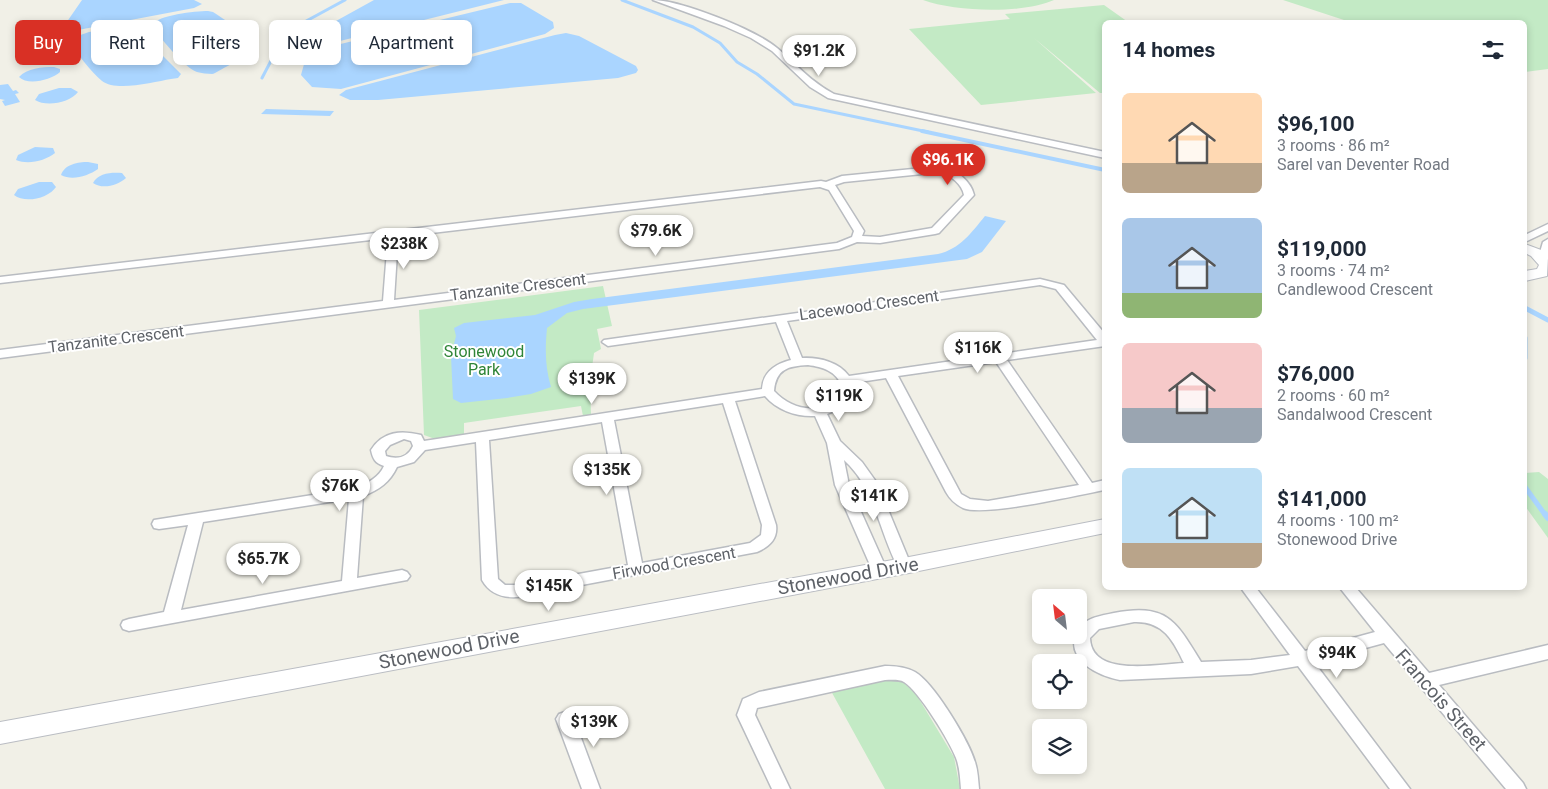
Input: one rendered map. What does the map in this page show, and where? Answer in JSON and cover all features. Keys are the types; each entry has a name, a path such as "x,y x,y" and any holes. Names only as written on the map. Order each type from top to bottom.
{"street":[{"path":"656,0 740,30 760,40 777,52 813,86 831,96 1102,154"},
{"path":"0,280 821,184 833,188 858,226 859,235 856,239 880,240 935,231 969,194 968,189 953,174 938,168 842,179 828,185"},
{"path":"1527,238 1548,227"},
{"path":"388,304 393,234"},
{"name":"Tanzanite Crescent","path":"0,354 839,246 856,239"},
{"path":"1527,276 1542,273 1546,269 1548,242"},
{"path":"1527,249 1546,263"},
{"path":"1527,277 1548,286"},
{"name":"Lacewood Crescent","path":"608,342 1045,282 1063,290 1102,338"},
{"path":"780,318 798,362"},
{"path":"846,380 1102,342"},
{"path":"999,357 1088,488"},
{"path":"798,362 818,362 828,365 842,374 848,386 844,399 829,409 808,412 787,408 778,404 768,392 767,386 773,373 780,368 798,362"},
{"path":"890,373 953,492 961,500 974,506 988,506 1102,486"},
{"path":"420,446 416,438 404,436 385,442 378,450 378,455 385,462 400,462 414,456 420,446 768,392"},
{"name":"Firwood Crescent","path":"482,436 490,580 493,585 504,591 518,591 759,546 767,538 770,530 769,525 728,399"},
{"path":"819,411 834,444 842,485 879,570"},
{"path":"607,417 636,570"},
{"path":"834,444 864,472 883,510 904,565"},
{"path":"159,524 356,494 382,480 390,470 392,463"},
{"path":"349,586 356,494"},
{"path":"171,617 197,518"},
{"name":"Stonewood Drive","path":"0,733 879,570 1102,527"},
{"path":"129,625 402,576"},
{"path":"1250,590 1401,789"},
{"name":"Francois Street","path":"1348,590 1517,789"},
{"path":"1196,670 1171,628 1149,616 1136,615 1096,623 1084,633 1082,640 1087,656 1110,672 1120,673 1196,670 1251,667 1302,659 1386,636"},
{"path":"1425,681 1548,652"},
{"path":"781,789 746,715 746,710 751,702 885,672 902,674 922,688 964,754 968,766 970,789"},
{"path":"565,719 591,789"}],"green space":[{"path":"923,0 1054,0 1025,8 989,10 953,7"},
{"path":"1283,0 1548,0 1548,69 1527,72 1527,20 1344,20"},
{"path":"1104,5 1125,20 1102,20 1102,93 1034,38 1096,93 981,105 909,29 1010,19 1005,14"},
{"name":"Stonewood Park","path":"603,286 612,326 597,329 601,349 594,353 590,382 591,415 583,416 581,406 464,423 464,434 435,439 424,435 419,310"},
{"path":"1539,472 1548,479 1548,538 1527,509 1527,473"},
{"path":"885,680 903,682 916,694 954,757 960,789 885,789 831,691"}],"water":[{"path":"82,0 194,0 202,4 194,8 131,20 91,20 91,28 81,29 81,20 68,20"},
{"path":"374,0 504,0 424,20 351,20 351,38 341,41 341,20 338,20"},
{"path":"510,3 521,3 553,22 554,28 545,34 472,54 472,20 440,20"},
{"path":"208,11 226,20 173,20 173,51 163,39 163,20 159,20 186,13"},
{"path":"91,32 91,65 163,65 163,56 181,74 178,78 135,85 116,86 108,84 93,73 81,58 81,35"},
{"path":"566,33 579,36 636,66 638,70 636,73 618,78 378,100 350,100 339,95 346,90 441,65 472,65 472,57"},
{"path":"351,41 351,65 430,65 341,89 312,87 301,75 304,65 341,65 341,44"},
{"path":"186,65 230,65 212,74 192,70"},
{"path":"54,67 60,69 60,72 39,81 23,80 19,77 30,70"},
{"path":"8,84 13,91 16,90 19,93 15,94 20,102 5,106 2,101 5,100 0,99 0,85"},
{"path":"59,88 71,88 78,92 69,99 58,103 45,103 35,100 39,94"},
{"path":"266,109 334,111 330,116 261,114"},
{"path":"35,147 53,148 55,153 36,161 16,160 18,155"},
{"path":"88,162 98,164 98,169 80,177 70,178 61,175 69,166"},
{"path":"122,173 126,178 115,185 101,186 93,183 102,175"},
{"path":"39,182 52,182 56,187 43,197 24,199 14,195 18,189"},
{"path":"985,216 1006,221 982,252 967,259 583,309 567,313 547,328 546,358 551,387 531,394 507,398 461,403 453,399 451,356 456,336 454,328 464,323 535,315 574,302 592,299 938,254 946,252 959,244"}],"waterway":[{"path":"262,78 286,32 345,0"},
{"path":"622,0 693,27 720,43 737,62 757,74 794,104 928,132"},
{"path":"922,131 1102,169"},
{"path":"1527,309 1548,320"},
{"path":"1527,490 1546,516"},
{"path":"1545,514 1548,518"}]}
